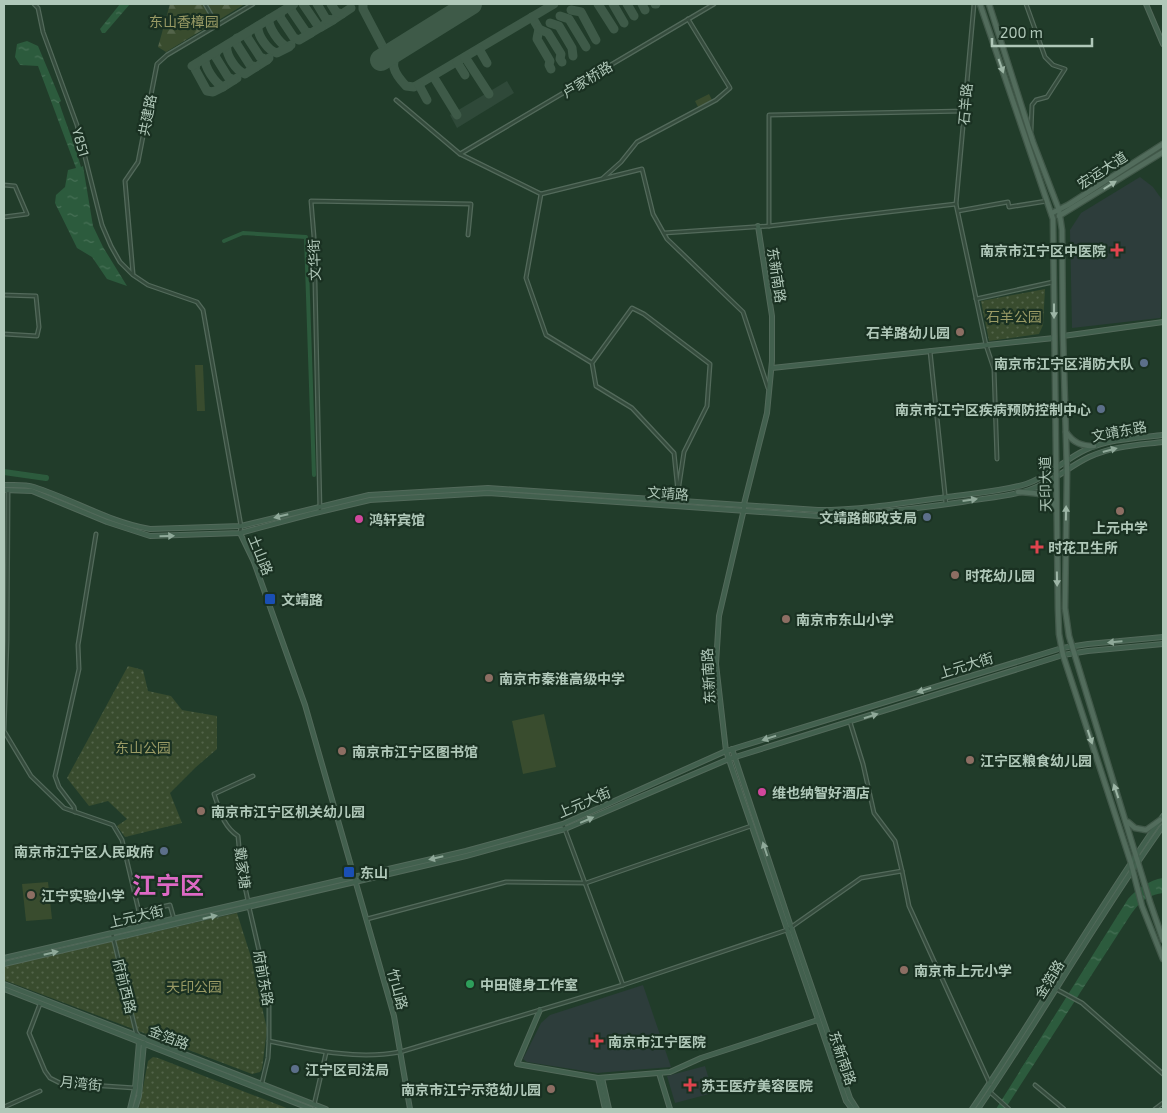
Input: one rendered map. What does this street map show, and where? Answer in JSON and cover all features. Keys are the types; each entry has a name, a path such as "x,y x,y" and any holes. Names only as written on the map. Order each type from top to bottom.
{"main road":[{"name":"天印大道","path":"980,4 1030,143 1059,210 1062,230 1067,472 1066,608 1071,646 1163,940"},
{"name":"天印大道","path":"988,4 1053,219 1058,609 1063,655 1131,863 1142,906 1163,959"},
{"path":"1146,4 1163,44"},
{"name":"宏运大道","path":"1052,213 1068,205 1163,144"},
{"name":"宏运大道","path":"1053,219 1163,152"},
{"name":"东新南路","path":"758,226 772,316 772,368 767,413 719,616 716,664 726,751 846,1100 852,1109"},
{"path":"1063,336 1163,322"},
{"path":"772,368 1054,338"},
{"path":"1066,431 1078,444 1094,446"},
{"name":"文靖东路","path":"1056,469 1066,461 1094,446 1114,441 1163,435"},
{"name":"文靖东路","path":"1067,472 1088,458 1112,449 1163,442"},
{"name":"文靖路","path":"4,485 33,486 109,518 136,527 150,529 241,526 370,500 488,493 744,507 841,510 1015,487 1035,480 1056,469"},
{"name":"文靖路","path":"744,507 819,516 869,514 1018,492 1041,486 1067,472"},
{"name":"文靖路","path":"6,490 32,491 107,522 150,536 240,533 319,509"},
{"path":"1018,492 1046,496 1054,502 1057,509"},
{"name":"土山路","path":"240,533 254,562 306,705 353,876"},
{"name":"上元大街","path":"5,957 466,851 564,824 732,749 1062,648 1163,637"},
{"name":"上元大街","path":"4,964 355,883 565,829 729,759 1063,655 1163,644"},
{"name":"东新南路","path":"732,749 850,1098 857,1109"},
{"path":"1126,820 1133,826 1146,830 1162,818"},
{"name":"金箔路","path":"972,1109 990,1084 1136,854 1162,818"},
{"name":"金箔路","path":"978,1109 1138,860 1163,826"},
{"name":"竹山路","path":"353,876 394,1016 410,1109"},
{"name":"金箔路","path":"4,984 326,1109"},
{"name":"金箔路","path":"4,989 311,1109"},
{"path":"540,1010 517,1064 600,1078 670,1072 701,1058 818,1020"},
{"path":"130,1109 135,1088 140,1037"},
{"path":"135,1109 139,1096 145,1045 140,1037"},
{"path":"659,1073 670,1109"},
{"path":"600,1078 605,1109"},
{"path":"600,1078 609,1109"}],"street":[{"name":"Y851","path":"34,4 38,8 43,32 77,125 102,225 120,262 133,275"},
{"path":"205,4 217,25"},
{"name":"共建路","path":"133,275 125,180 138,162 157,64 166,56 253,4"},
{"name":"卢家桥路","path":"460,154 714,4"},
{"name":"石羊路","path":"974,4 956,204 986,345 994,369 997,458"},
{"path":"1026,4 1045,58 1053,65 1065,70 1047,97 1036,100 1032,105 1030,143"},
{"path":"602,179 621,162 637,142 716,100 730,88 688,19"},
{"path":"396,100 460,154 541,194 642,169 653,214 667,239 743,312 769,391"},
{"path":"769,226 769,115 965,111"},
{"path":"4,185 15,186 28,214 4,217"},
{"path":"541,194 526,278 546,335 592,363 596,386 632,408 674,453 678,492 684,452 707,406 710,364 644,314 632,308 592,363"},
{"name":"文华街","path":"319,509 314,256 311,201 471,204 468,235"},
{"path":"957,211 1008,202 1009,207 1048,201"},
{"path":"664,233 769,226 956,204"},
{"name":"土山路","path":"133,275 148,285 197,302 203,310 241,526 240,533"},
{"path":"976,299 1054,282"},
{"path":"4,295 36,296 39,327 36,336 4,334"},
{"path":"930,351 946,504"},
{"path":"6,490 8,641 4,731 31,776 64,808 113,825 122,840 139,912 170,905 174,918"},
{"path":"74,812 74,806 59,787 55,776 79,669 78,645 96,534"},
{"path":"850,722 863,764 874,813 895,841 909,906 990,1084"},
{"name":"戴家塘","path":"248,902 241,868 238,836 223,821 214,794 253,776"},
{"path":"564,824 623,986"},
{"path":"366,920 506,882 586,883 751,826"},
{"path":"270,1041 326,1052 384,1055 400,1052 623,986 787,930 861,878 902,871"},
{"name":"府前东路","path":"248,902 269,994 270,1041 268,1058 261,1084"},
{"name":"府前西路","path":"112,933 136,1032 140,1037"},
{"path":"1056,989 1082,1003 1163,1074"},
{"name":"月湾街","path":"40,1004 29,1033 45,1071 50,1078 60,1083 135,1088"},
{"path":"314,1105 326,1052"},
{"path":"1035,1085 1064,1109"},
{"path":"4,1107 40,1091"},
{"path":"990,1092 1009,1109"},
{"path":"1155,1109 1163,1103"}],"shaded area":[{"path":"507,81 514,93 457,128 450,115"},
{"name":"南京市江宁区中医院","path":"1140,177 1153,187 1163,201 1161,316 1160,318 1072,328 1070,230 1081,213"},
{"name":"南京市江宁医院","path":"643,985 671,1067 597,1073 527,1062 523,1059 541,1023 550,1015"},
{"name":"苏王医疗美容医院","path":"705,1066 713,1093 675,1103 667,1076"}],"green space":[{"name":"东山香樟园","path":"170,4 245,4 166,52 158,47"},
{"path":"709,94 713,102 699,109 695,101"},
{"name":"石羊公园","path":"1045,289 1043,325 1039,334 989,341 981,301"},
{"path":"195,365 203,365 205,411 197,411"},
{"name":"东山公园","path":"128,666 143,670 148,691 171,696 182,710 217,716 217,749 170,793 182,823 125,837 117,826 127,819 108,801 89,806 67,778"},
{"path":"544,714 556,767 523,774 512,721"},
{"path":"48,882 52,919 26,921 22,884"},
{"name":"天印公园","path":"237,913 250,954 267,1029 260,1072 252,1074 4,980 4,967 9,965"},
{"path":"153,1057 289,1109 139,1109 148,1061"}],"water":[{"path":"120,4 130,4 105,33 102,33 100,29"},
{"path":"27,41 38,46 61,101 59,102 81,167 83,166 93,226 103,247 127,286 107,279 92,257 77,248 55,203 56,195 65,187 68,170 76,168 38,66 20,65 15,57 17,44"},
{"path":"1163,878 1163,893 1148,897 1134,910 1005,1109 996,1109 1128,899 1144,886"}],"waterway":[{"path":"224,241 243,233 306,237 314,475"},
{"path":"4,472 46,478"},
{"path":"1020,1071 1037,1045"}],"taxiway":[{"path":"192,66 294,4"},
{"path":"303,4 318,26 321,27 333,20"},
{"path":"317,4 326,19 333,20 342,14"},
{"path":"331,4 336,12 342,14 351,8"},
{"path":"363,4 363,9 384,49"},
{"path":"400,48 394,59 395,72 406,86 414,87 554,4"},
{"path":"598,4 614,29"},
{"path":"613,4 624,23"},
{"path":"627,4 634,16"},
{"path":"642,4 645,10"},
{"path":"292,5 291,10 306,32 311,33 321,27"},
{"path":"571,10 581,12 596,40"},
{"path":"281,12 280,17 294,38 299,40 311,33"},
{"path":"560,16 569,19 586,47"},
{"path":"532,17 539,29 537,39 550,61 551,69"},
{"path":"269,19 270,26 278,38 287,47 291,45"},
{"path":"550,23 559,26 572,48 573,56"},
{"path":"258,26 261,38 274,52 277,53 289,47"},
{"path":"539,29 548,33 561,54 560,59 562,62"},
{"path":"248,32 247,37 260,57 267,60 269,58"},
{"path":"237,38 236,43 250,65 256,67 267,60"},
{"path":"227,45 229,57 242,72 245,74 256,67"},
{"path":"479,49 487,63"},
{"path":"217,51 215,56 228,77 234,80 237,78"},
{"path":"465,57 489,94"},
{"path":"205,58 208,70 220,85 223,87 234,80"},
{"path":"457,62 465,75"},
{"path":"196,64 195,69 207,91 213,92 223,87"},
{"path":"433,76 457,115"},
{"path":"419,85 427,100"}],"runway":[{"path":"381,60 471,4"}],"place":[{"name":"南京市江宁区中医院","path":"1117,250"},
{"name":"石羊路幼儿园","path":"960,332"},
{"name":"南京市江宁区消防大队","path":"1144,363"},
{"name":"南京市江宁区疾病预防控制中心","path":"1101,409"},
{"name":"上元中学","path":"1120,511"},
{"name":"文靖路邮政支局","path":"927,517"},
{"name":"鸿轩宾馆","path":"359,519"},
{"name":"时花卫生所","path":"1037,547"},
{"name":"时花幼儿园","path":"955,575"},
{"name":"文靖路","path":"270,599"},
{"name":"南京市东山小学","path":"786,619"},
{"name":"南京市秦淮高级中学","path":"489,678"},
{"name":"南京市江宁区图书馆","path":"342,751"},
{"name":"江宁区粮食幼儿园","path":"970,760"},
{"name":"维也纳智好酒店","path":"762,792"},
{"name":"南京市江宁区机关幼儿园","path":"201,811"},
{"name":"南京市江宁区人民政府","path":"164,851"},
{"name":"东山","path":"349,872"},
{"name":"江宁实验小学","path":"31,895"},
{"name":"南京市上元小学","path":"904,970"},
{"name":"中田健身工作室","path":"470,984"},
{"name":"南京市江宁医院","path":"597,1041"},
{"name":"江宁区司法局","path":"295,1069"},
{"name":"苏王医疗美容医院","path":"690,1085"},
{"name":"南京市江宁示范幼儿园","path":"551,1089"}],"district":[{"name":"江宁区","path":"168,884"}]}
